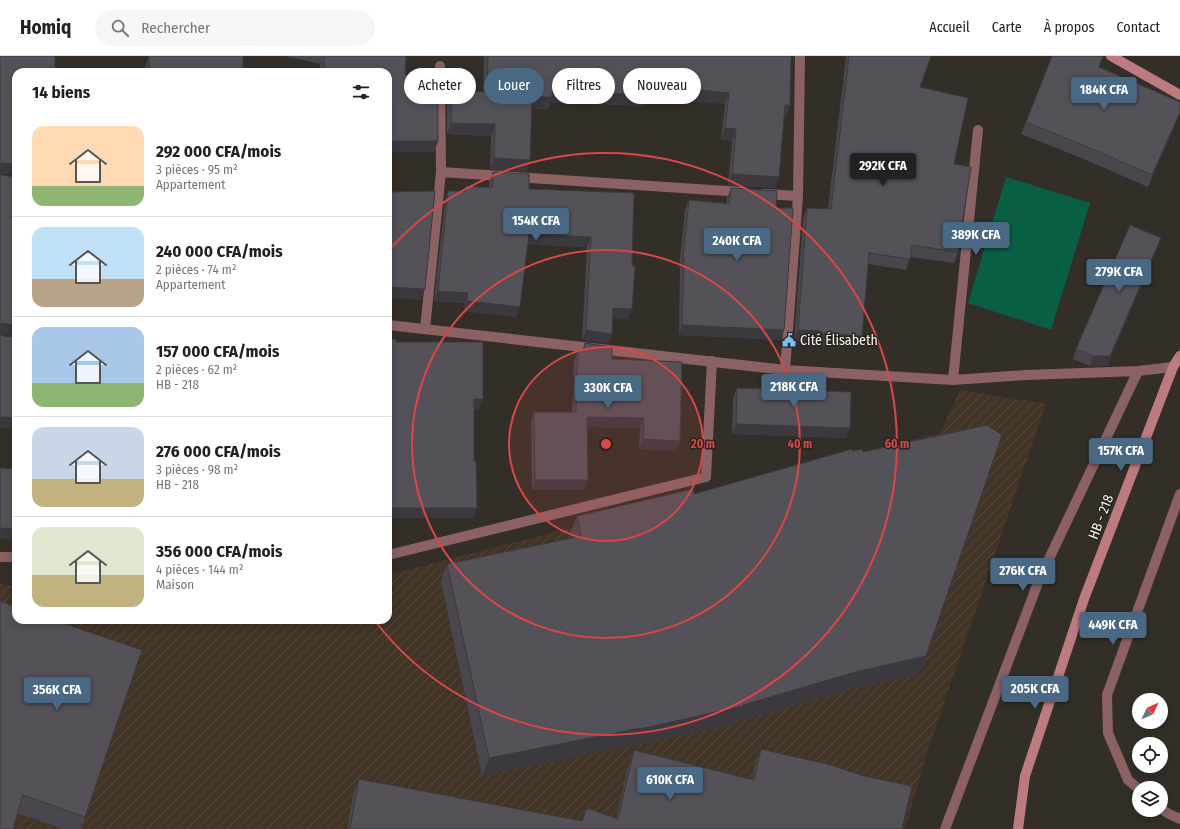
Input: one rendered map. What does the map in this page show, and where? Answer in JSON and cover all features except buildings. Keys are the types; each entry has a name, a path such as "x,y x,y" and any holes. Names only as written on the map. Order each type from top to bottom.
{"main road":[{"path":"1111,56 1180,95"},
{"name":"HB - 218","path":"1018,829 1025,776 1084,599 1173,367 1180,356"}],"street":[{"path":"785,370 798,196 800,56"},
{"path":"425,329 441,172 440,66"},
{"path":"953,380 978,130"},
{"path":"441,172 798,196"},
{"path":"392,325 785,370 953,380 1026,375 1138,371 1173,367"},
{"path":"392,554 706,477 712,362"},
{"path":"944,829 1039,580 1138,371"},
{"path":"1132,784 1128,780 1108,734 1107,695 1180,494"},
{"path":"0,556 12,557"},
{"path":"1168,813 1180,819"}],"shaded area":[{"path":"960,390 1046,404 927,753 905,829 0,829 0,584 12,586 12,624 392,624 392,574 940,433"}],"green space":[{"path":"1006,177 1090,203 1051,330 968,303"}],"place":[{"name":"Cité Élisabeth","path":"789,340"}]}
